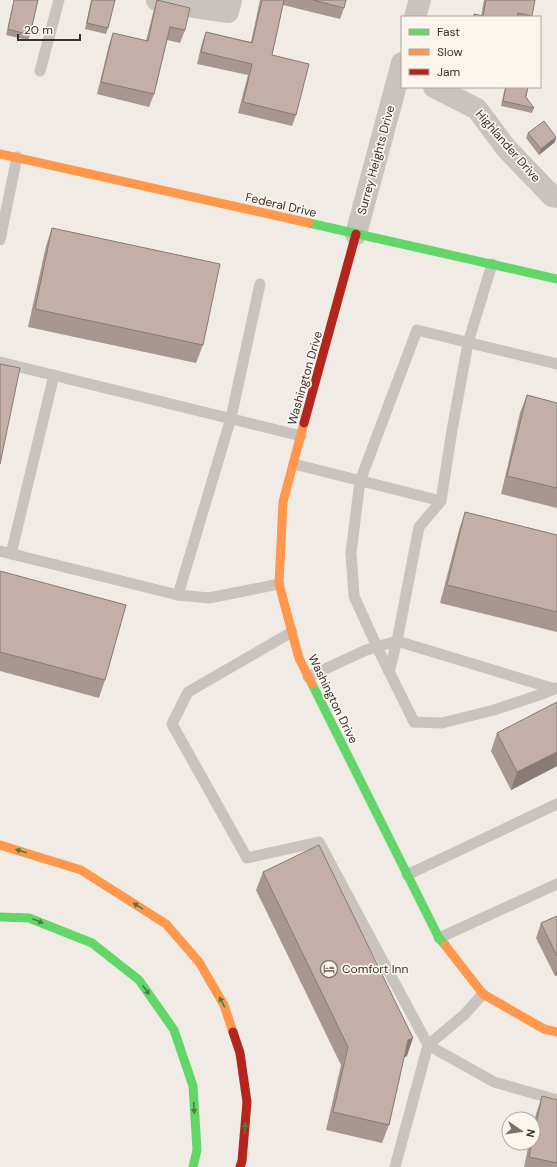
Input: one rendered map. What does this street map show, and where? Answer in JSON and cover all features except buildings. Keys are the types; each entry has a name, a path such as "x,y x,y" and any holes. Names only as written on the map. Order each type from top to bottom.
{"main road":[{"name":"Federal Drive","path":"0,154 557,279"},
{"name":"Washington Drive","path":"356,234 283,502 279,584 299,658 308,678 439,938 483,994 544,1029 557,1032"},
{"path":"0,845 81,870 166,924 199,962 224,1005 240,1052 246,1102 242,1161 240,1167"},
{"path":"0,917 29,918 92,943 139,980 174,1030 193,1086 197,1150 193,1167"}],"street":[{"path":"157,0 228,12 231,0"},
{"path":"415,16 420,0"},
{"name":"Surrey Heights Drive","path":"356,234 401,70"},
{"name":"Highlander Drive","path":"436,88 477,109 506,148 552,196 557,197"}],"lane":[{"path":"40,71 59,0"},
{"path":"0,240 17,158"},
{"path":"389,672 397,641 418,527 441,501 468,343 492,264"},
{"path":"178,596 231,418 260,284"},
{"path":"556,688 494,710 442,723 414,722 354,596 351,553 360,481 417,330 557,364"},
{"path":"0,362 301,436"},
{"path":"54,375 5,553 178,596 209,598 279,584"},
{"path":"294,464 441,501"},
{"path":"292,632 188,692 172,724 248,858 319,842 428,1045 494,1082 557,1100"},
{"path":"308,678 366,650 397,641 556,688"},
{"path":"407,875 557,804"},
{"path":"439,938 557,884"},
{"path":"395,1167 428,1045 464,1015 483,994"}],"traffic: fast":[{"path":"309,223 557,279"},
{"path":"312,684 439,938 445,945"},
{"path":"0,917 29,918 92,943 139,980 174,1030 193,1086 197,1150 193,1167"}],"traffic: slow":[{"path":"0,154 309,223"},
{"path":"304,423 283,502 279,584 299,658 312,684"},
{"path":"0,845 81,870 166,924 199,962 224,1005 233,1032"},
{"path":"445,945 483,994 544,1029 557,1032"}],"traffic: jam":[{"path":"304,423 356,234"},
{"path":"233,1032 240,1053 247,1102 242,1161 240,1167"}],"place":[{"name":"Comfort Inn","path":"329,969"}]}
